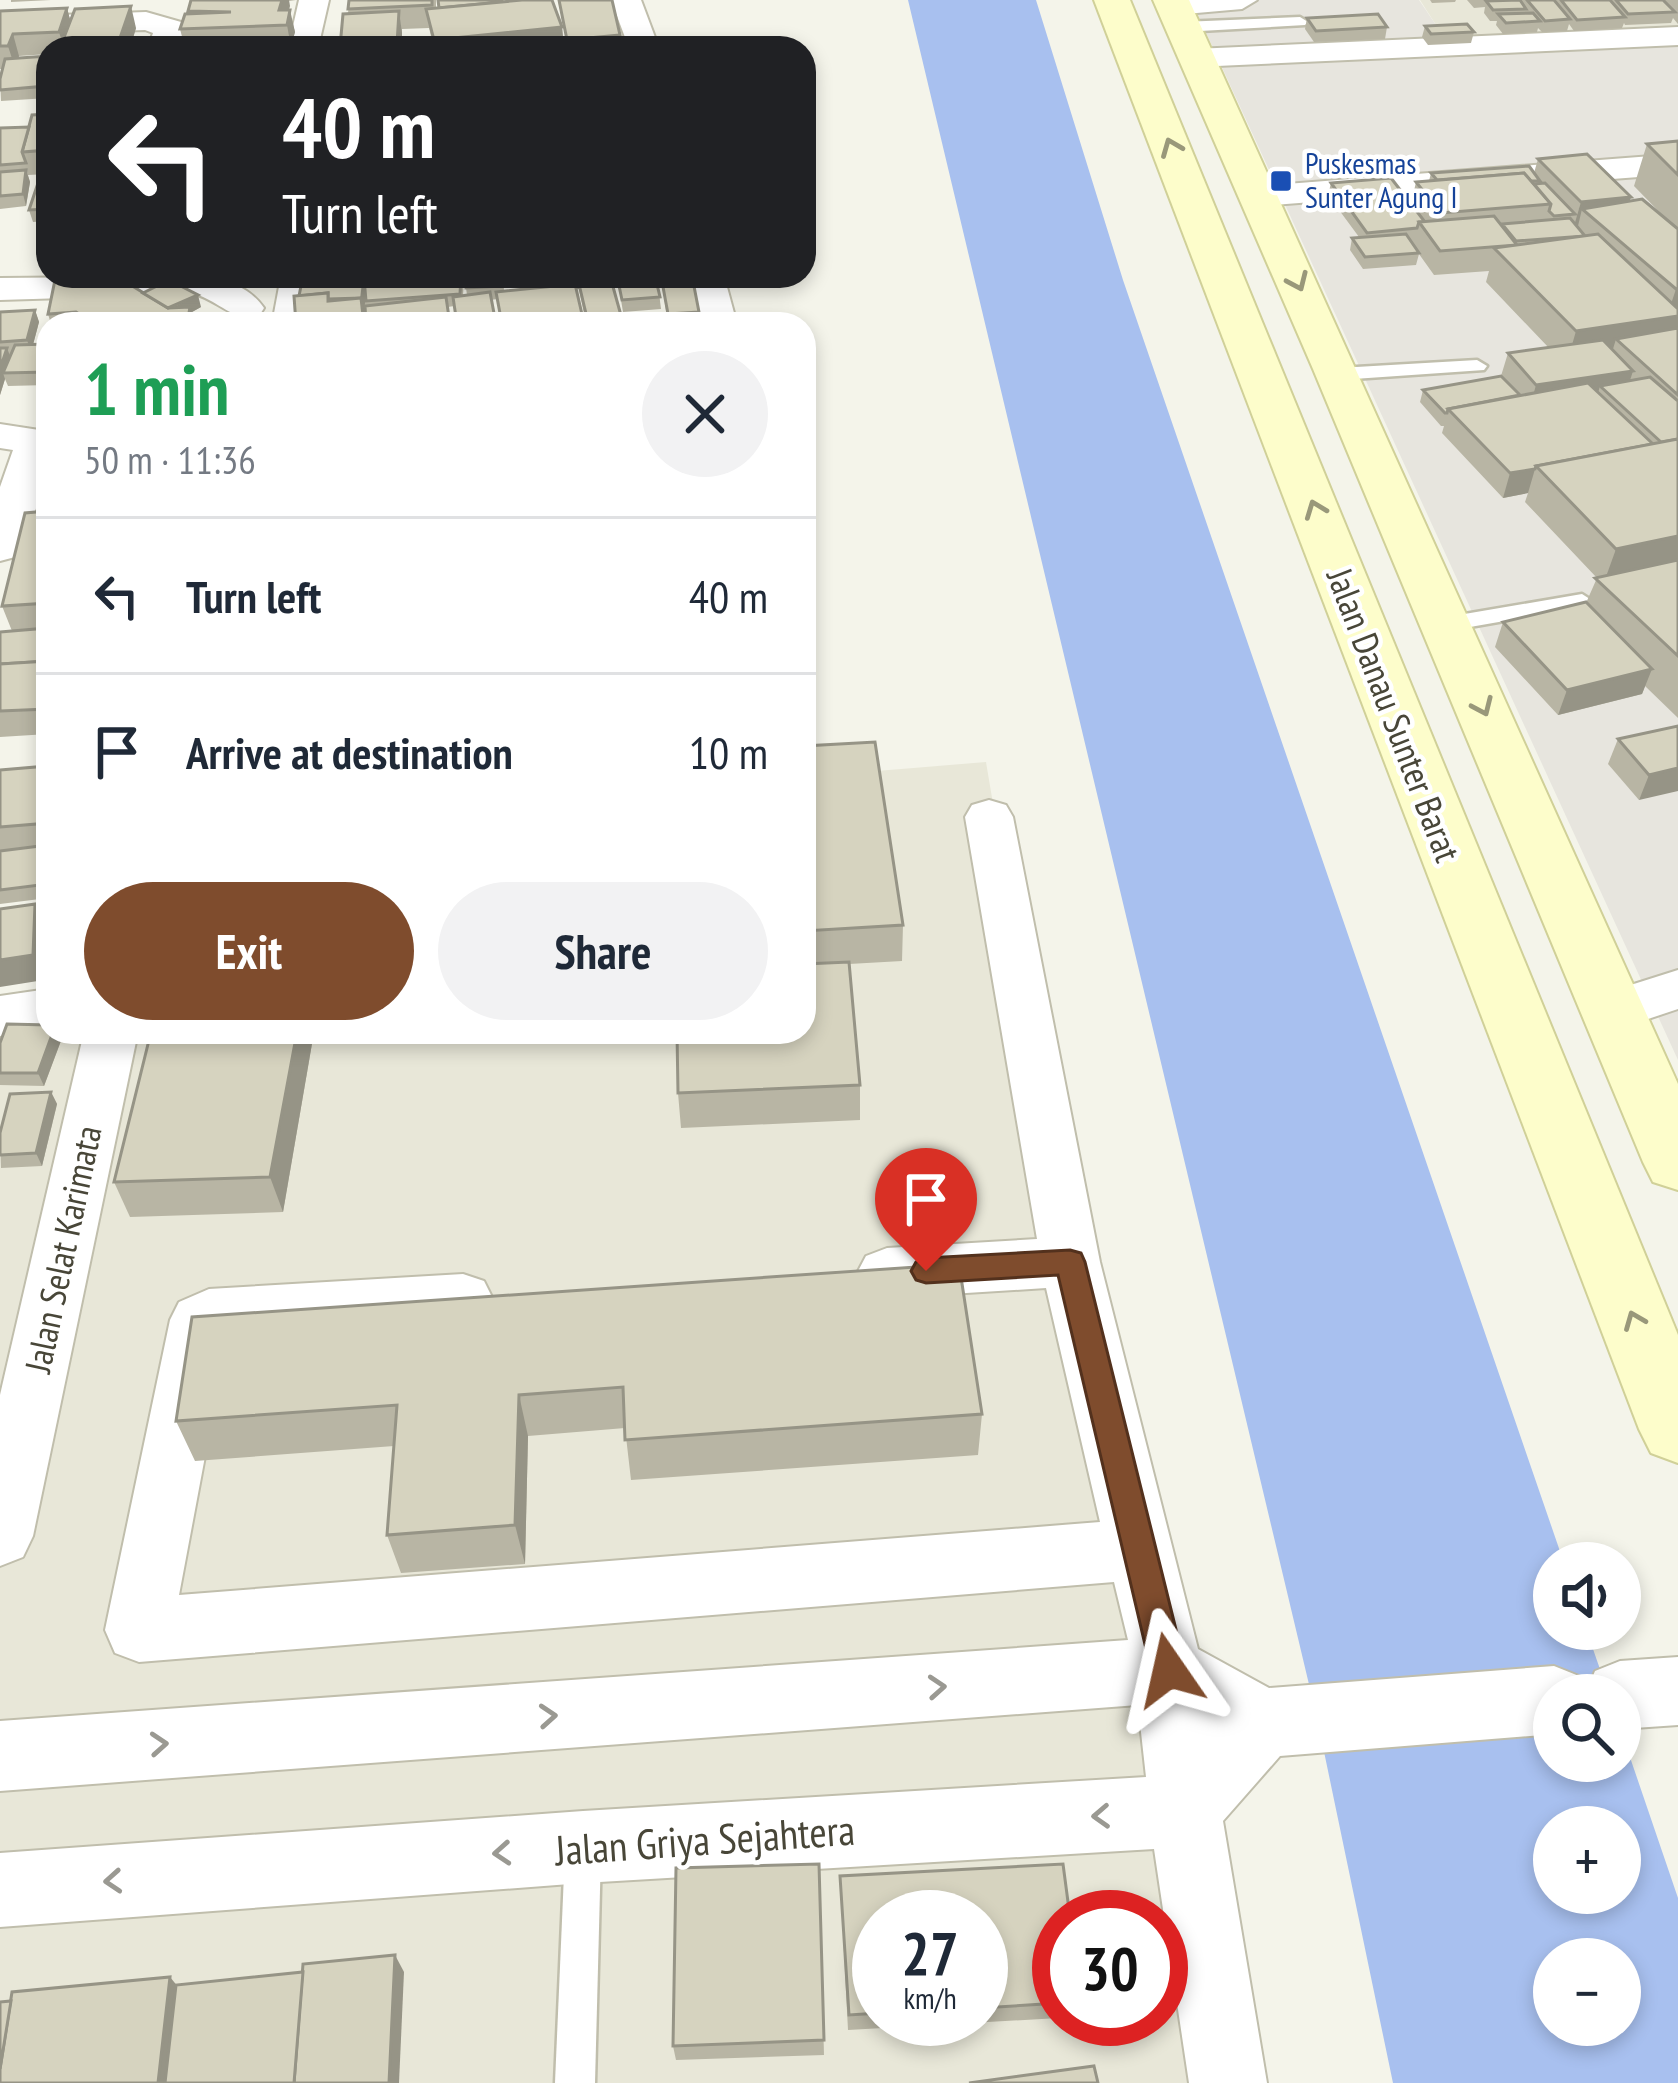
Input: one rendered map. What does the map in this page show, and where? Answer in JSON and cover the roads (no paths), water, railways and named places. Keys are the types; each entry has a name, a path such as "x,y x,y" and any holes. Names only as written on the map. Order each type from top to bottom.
{"main road":[{"name":"Jalan Danau Sunter Barat","path":"1112,0 1678,1429"},
{"path":"1181,23 1616,1010 1664,1092 1678,1162"},
{"path":"1262,372 1338,371"}],"street":[{"path":"306,36 314,0"},
{"path":"626,0 640,36"},
{"path":"1181,23 1242,0"},
{"path":"0,26 146,21 170,28 167,36"},
{"path":"1181,23 1678,36"},
{"path":"1259,196 1678,164"},
{"path":"1583,171 1609,200"},
{"path":"0,267 36,266"},
{"path":"0,290 56,288"},
{"path":"213,288 246,302"},
{"path":"0,436 26,438 33,450 0,548"},
{"path":"989,817 1070,1262 1169,1670 1184,1811 1228,2083"},
{"path":"1616,1010 1678,988"},
{"path":"0,1016 36,1011"},
{"name":"Jalan Selat Karimata","path":"0,1536 108,1044"},
{"path":"831,1277 1070,1262"},
{"path":"520,1296 209,1315 200,1320 139,1630 1142,1550"},
{"path":"0,1756 1169,1670 1284,1722 1533,1702"},
{"path":"1184,1811 1284,1722"},
{"name":"Jalan Griya Sejahtera","path":"0,1890 583,1847 1184,1811"}],"lane":[{"path":"1181,23 1300,22"},
{"path":"1338,371 1477,366"},
{"path":"1447,624 1582,601"},
{"path":"575,2083 583,1847"}],"water":[{"path":"908,0 1036,0 1123,280 1557,1542 1533,1542 1533,1650 1593,1650 1602,1674 1533,1674 1533,1782 1638,1782 1678,1898 1678,2083 1393,2083 1317,1718"}],"place":[{"name":"Puskesmas Sunter Agung I","path":"1281,181"}]}
